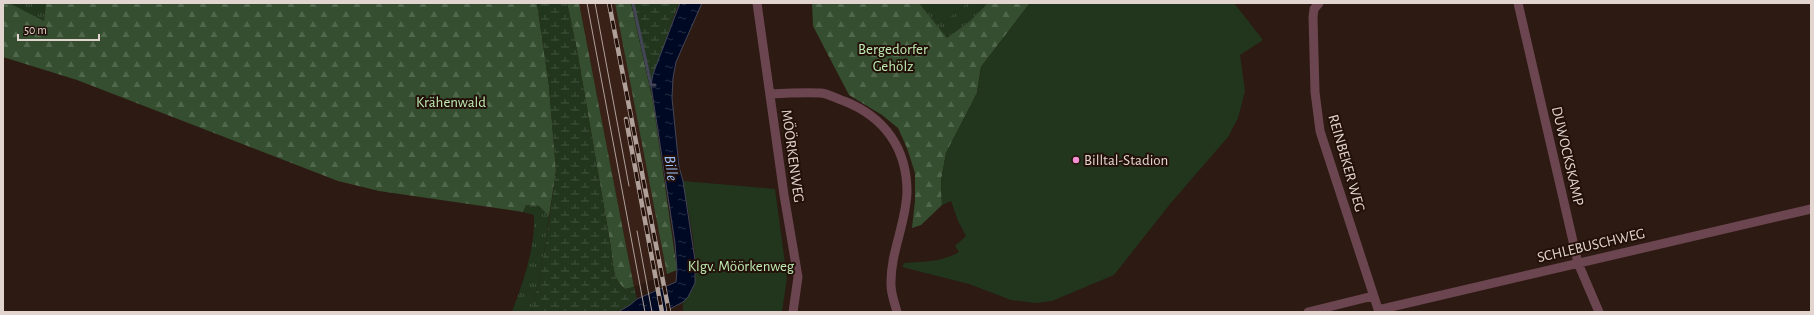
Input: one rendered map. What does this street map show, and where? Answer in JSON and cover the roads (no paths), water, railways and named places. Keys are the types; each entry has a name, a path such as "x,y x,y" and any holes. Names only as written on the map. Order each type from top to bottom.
{"street":[{"name":"MÖÖRKENWEG","path":"757,3 798,277 793,312"},
{"name":"REINBEKER WEG","path":"1319,3 1314,9 1313,17 1315,92 1320,131 1378,311"},
{"name":"DUWOCKSKAMP","path":"1518,3 1578,262 1600,312"},
{"path":"770,94 823,94 854,105 872,115 886,128 896,145 905,169 907,193 904,217 893,263 891,286 897,312"},
{"name":"SCHLEBUSCHWEG","path":"1378,311 1578,262 1811,209"},
{"path":"1308,312 1373,296"}],"water":[{"name":"Bille","path":"680,3 702,3 676,62 673,78 672,98 679,167 683,181 695,260 695,283 688,297 683,302 664,312 618,312 637,299 676,282 677,270 675,243 651,85 653,74"}],"waterway":[{"path":"633,3 651,85 655,85"}],"tram line":[{"path":"587,3 645,312"},
{"path":"595,3 629,186"},
{"path":"637,231 652,312"}],"railway":[{"path":"609,3 669,312"},
{"path":"626,119 662,312"}],"place":[{"name":"Billtal-Stadion","path":"1076,160"}],"park label":[{"name":"Bergedorfer Gehölz","path":"893,58"},
{"name":"Krähenwald","path":"451,102"},
{"name":"Klgv. Möörkenweg","path":"741,266"}]}
